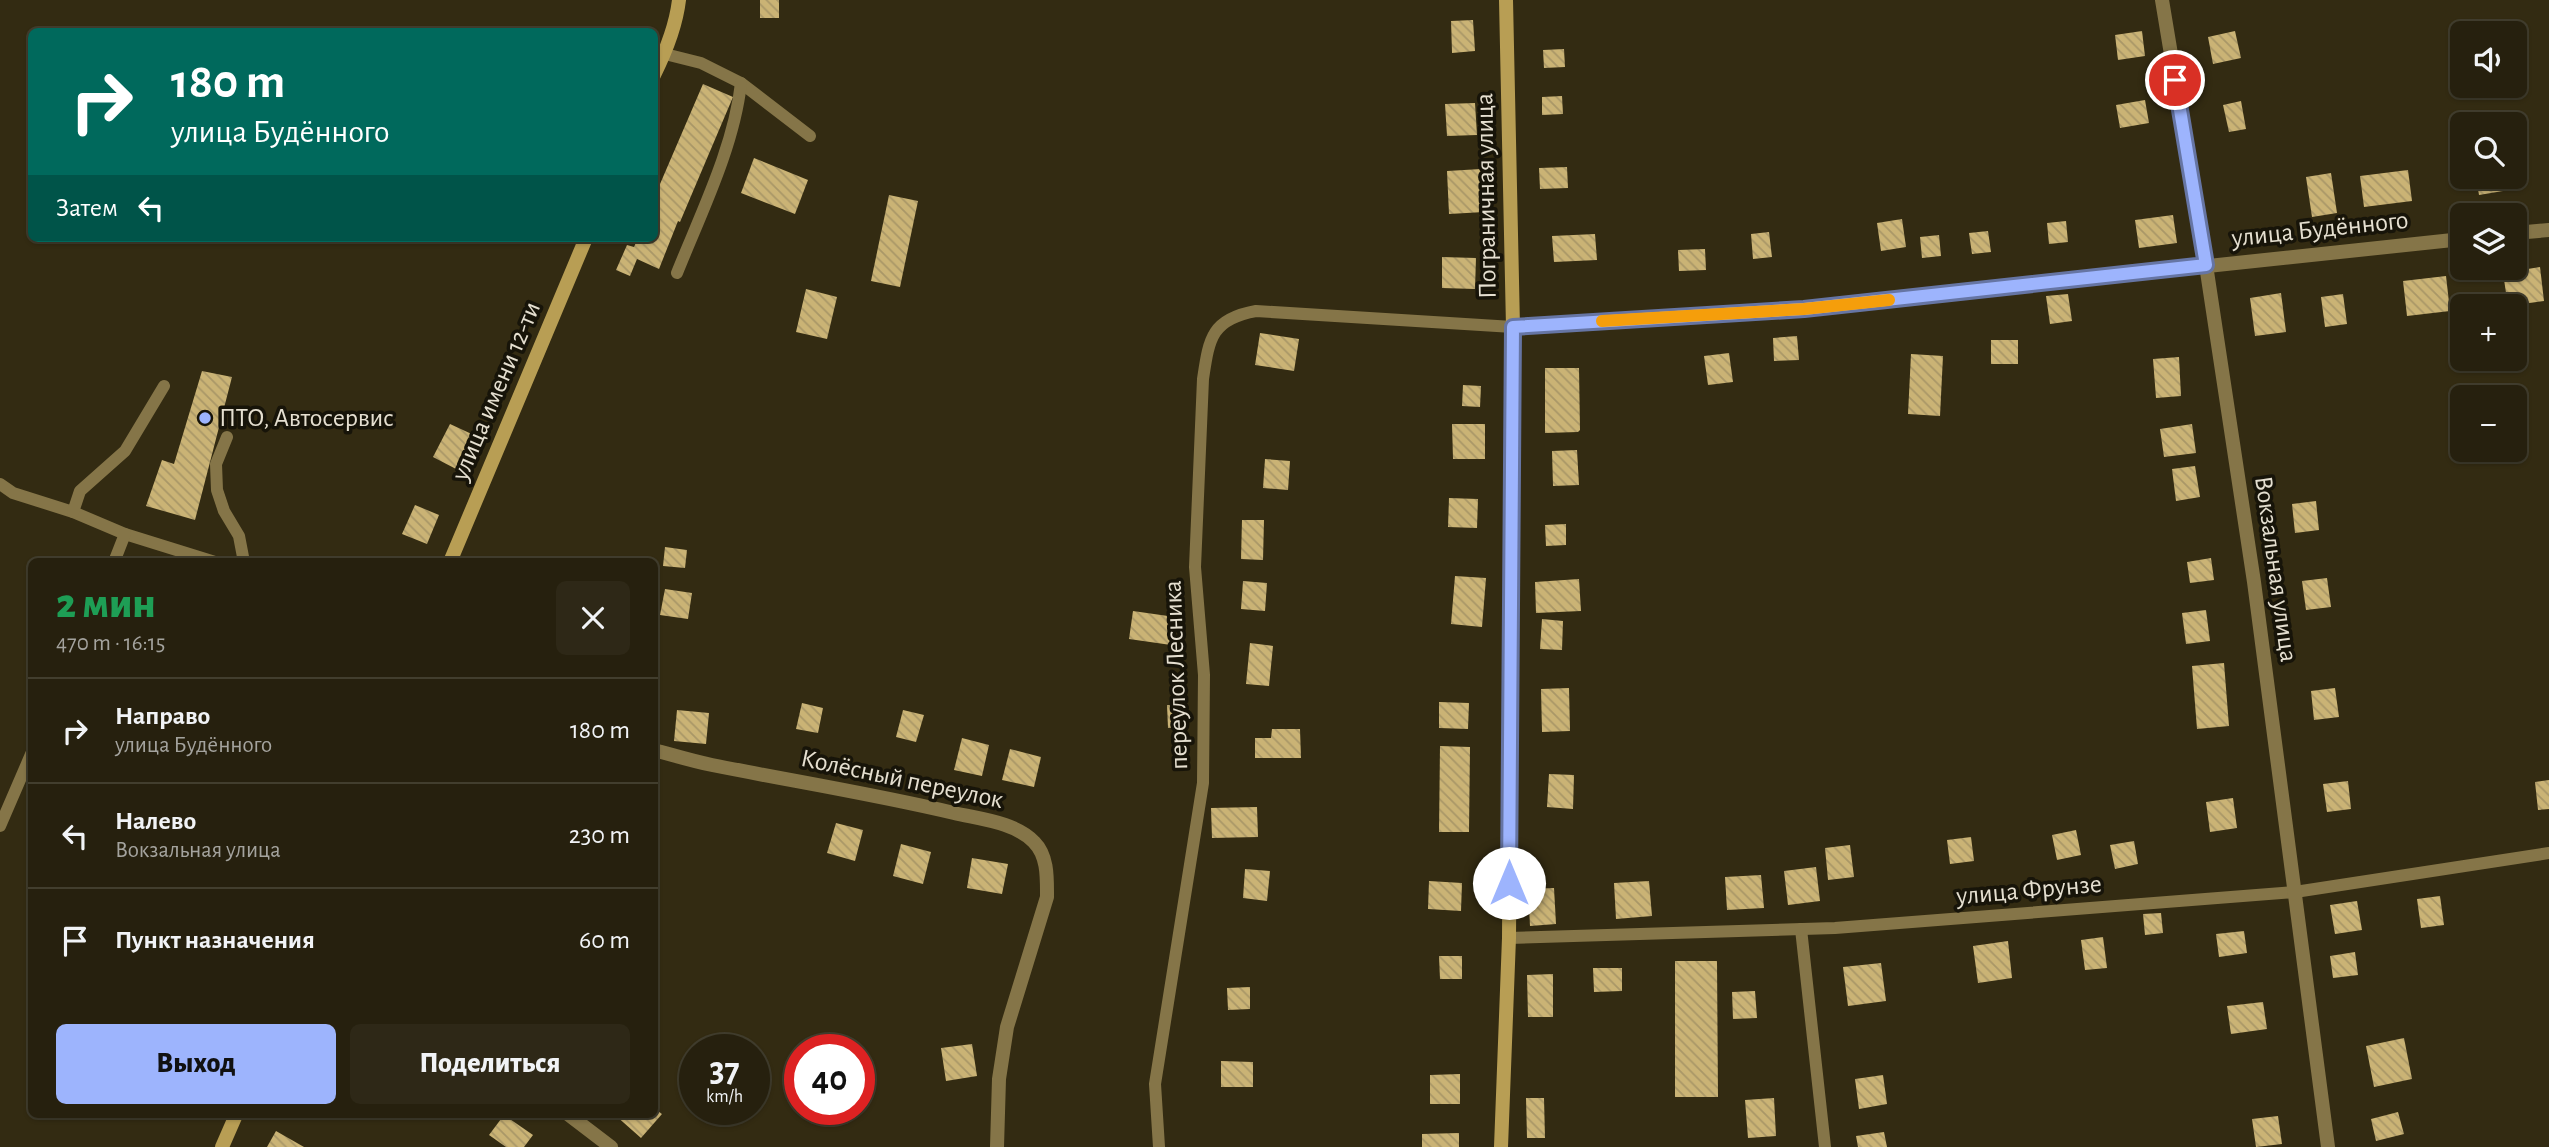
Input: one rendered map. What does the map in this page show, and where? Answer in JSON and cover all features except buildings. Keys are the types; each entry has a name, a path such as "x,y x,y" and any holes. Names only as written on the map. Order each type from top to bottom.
{"street":[{"path":"658,67 678,13 679,0"},
{"name":"Пограничная улица","path":"1501,1147 1509,938 1513,327 1506,0"},
{"name":"Вокзальная улица","path":"2162,0 2254,582 2328,1147"},
{"path":"2527,232 2549,230"},
{"name":"улица Будённого","path":"1513,327 1804,309 2450,240"},
{"name":"улица имени 12-ти","path":"452,558 584,242"},
{"name":"Колёсный переулок","path":"658,751 708,764 891,798 971,817 1020,831 1035,842 1043,857 1047,897 1007,1027 999,1079 997,1147"},
{"path":"222,1147 235,1118"},
{"path":"573,1118 611,1147"}],"lane":[{"path":"665,54 701,63 741,83 810,136"},
{"path":"677,273 738,113 741,83"},
{"name":"переулок Лесника","path":"1159,1147 1155,1084 1203,783 1204,674 1195,568 1203,379 1208,350 1218,326 1238,314 1256,311 1513,327"},
{"path":"73,512 80,491 125,451 164,386"},
{"path":"227,437 216,464 217,490 224,511 239,536 243,558"},
{"path":"0,484 13,493 73,512 125,534 202,558"},
{"path":"116,558 125,534"},
{"path":"0,826 28,761"},
{"name":"улица Фрунзе","path":"1509,938 1801,929 2295,892 2549,853"},
{"path":"1801,929 1825,1147"}],"slow traffic":[{"path":"1602,321 1804,309 1889,300"}],"place":[{"name":"ПТО, Автосервис","path":"205,418"}],"route":[{"path":"1509,883 1513,327 1804,309 2206,265 2175,80"}]}
